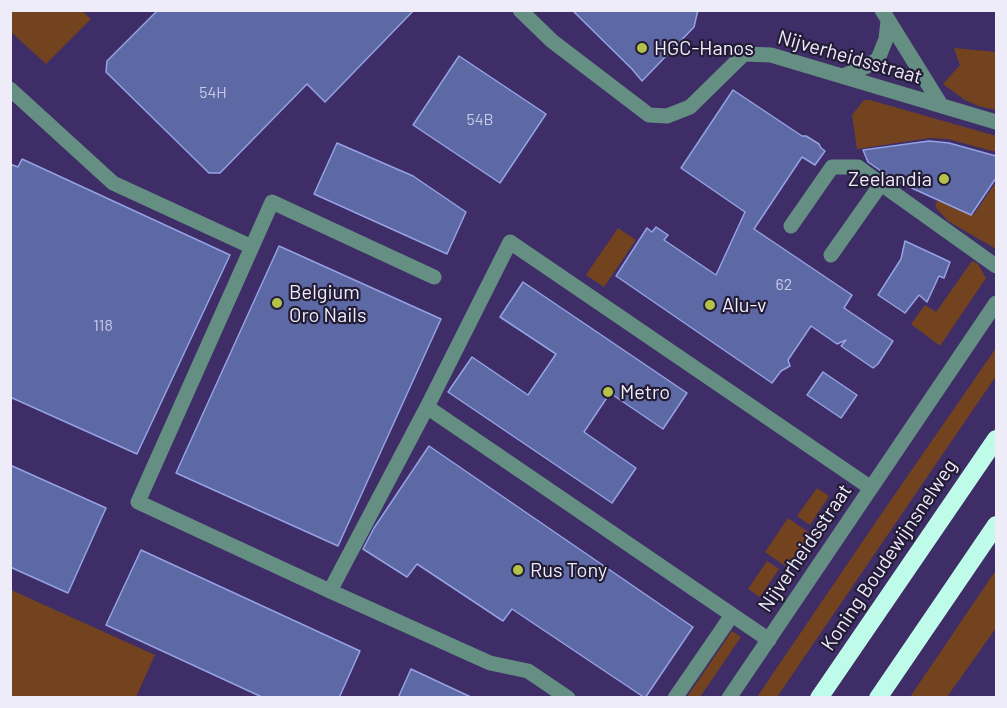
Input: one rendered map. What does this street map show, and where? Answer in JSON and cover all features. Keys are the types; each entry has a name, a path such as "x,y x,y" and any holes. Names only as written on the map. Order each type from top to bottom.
{"highway":[{"name":"Koning Boudewijnsnelweg","path":"819,698 996,439"},
{"path":"878,698 996,525"}],"street":[{"name":"Nijverheidsstraat","path":"520,10 552,41 649,115 668,116 690,107 744,54 771,55 996,123"},
{"name":"Nijverheidsstraat","path":"885,16 941,105"},
{"path":"843,76 878,59 886,39 885,16"},
{"path":"10,89 114,183 252,246"},
{"path":"791,226 832,167 858,167 996,266"},
{"path":"831,255 881,184"},
{"path":"434,277 272,202 138,502 490,663 528,671 568,698"},
{"path":"330,591 510,242 871,488"},
{"name":"Nijverheidsstraat","path":"729,698 996,303"},
{"path":"427,406 769,640"},
{"path":"675,698 732,615"}],"shaded area":[{"path":"10,11 82,11 91,19 46,64 11,32"},
{"path":"954,48 996,52 996,110 965,100 943,84 960,65"},
{"path":"864,100 996,136 996,152 948,139 930,138 857,149 852,115"},
{"path":"996,182 996,249 948,221 935,205 938,200 970,215 974,214"},
{"path":"618,228 636,240 604,287 586,275"},
{"path":"972,261 978,264 986,278 940,346 911,324 925,305 936,312"},
{"path":"996,348 996,376 777,697 757,697 884,510"},
{"path":"817,488 829,496 810,525 797,516"},
{"path":"788,518 811,534 788,568 765,552"},
{"path":"767,561 779,569 760,597 748,589"},
{"path":"996,570 996,628 947,697 910,697"},
{"path":"11,590 155,655 136,697 11,697"},
{"path":"732,631 741,637 700,697 687,697"}],"building":[{"path":"158,10 414,10 325,102 307,84 220,173 209,173 106,72 107,61"},
{"name":"HGC-Hanos","path":"572,10 698,10 694,27 642,81"},
{"path":"459,56 546,114 500,183 413,125"},
{"path":"733,90 802,136 819,144 825,151 815,165 802,157 754,229 852,295 844,308 893,341 873,368 841,346 846,340 837,344 811,326 788,360 790,366 781,371 772,383 616,276 647,228 652,232 656,227 668,235 664,240 716,275 745,212 681,168"},
{"name":"Zeelandia","path":"929,141 949,143 996,156 996,178 971,215 894,180 868,162 863,150"},
{"path":"337,143 413,176 466,212 447,254 314,194"},
{"path":"22,159 230,255 137,454 10,397 10,164 18,167"},
{"path":"905,241 950,262 944,278 939,276 927,302 919,295 905,313 878,295 901,259"},
{"path":"279,246 441,319 338,546 176,473"},
{"name":"Metro","path":"523,282 687,393 663,429 610,393 584,432 636,468 612,503 448,392 472,357 528,395 556,354 500,317"},
{"path":"823,372 857,395 841,418 807,395"},
{"name":"Rus Tony","path":"429,446 693,627 645,698 512,609 503,621 417,564 407,577 363,549 374,528"},
{"path":"10,465 106,508 68,593 10,567"},
{"path":"141,550 360,651 339,698 264,698 106,625"},
{"path":"411,669 473,698 398,698"}],"place":[{"name":"HGC-Hanos","path":"642,48"},
{"name":"Zeelandia","path":"944,179"},
{"name":"Belgium Oro Nails","path":"277,303"},
{"name":"Alu-v","path":"710,305"},
{"name":"Metro","path":"608,392"},
{"name":"Rus Tony","path":"518,570"}]}
